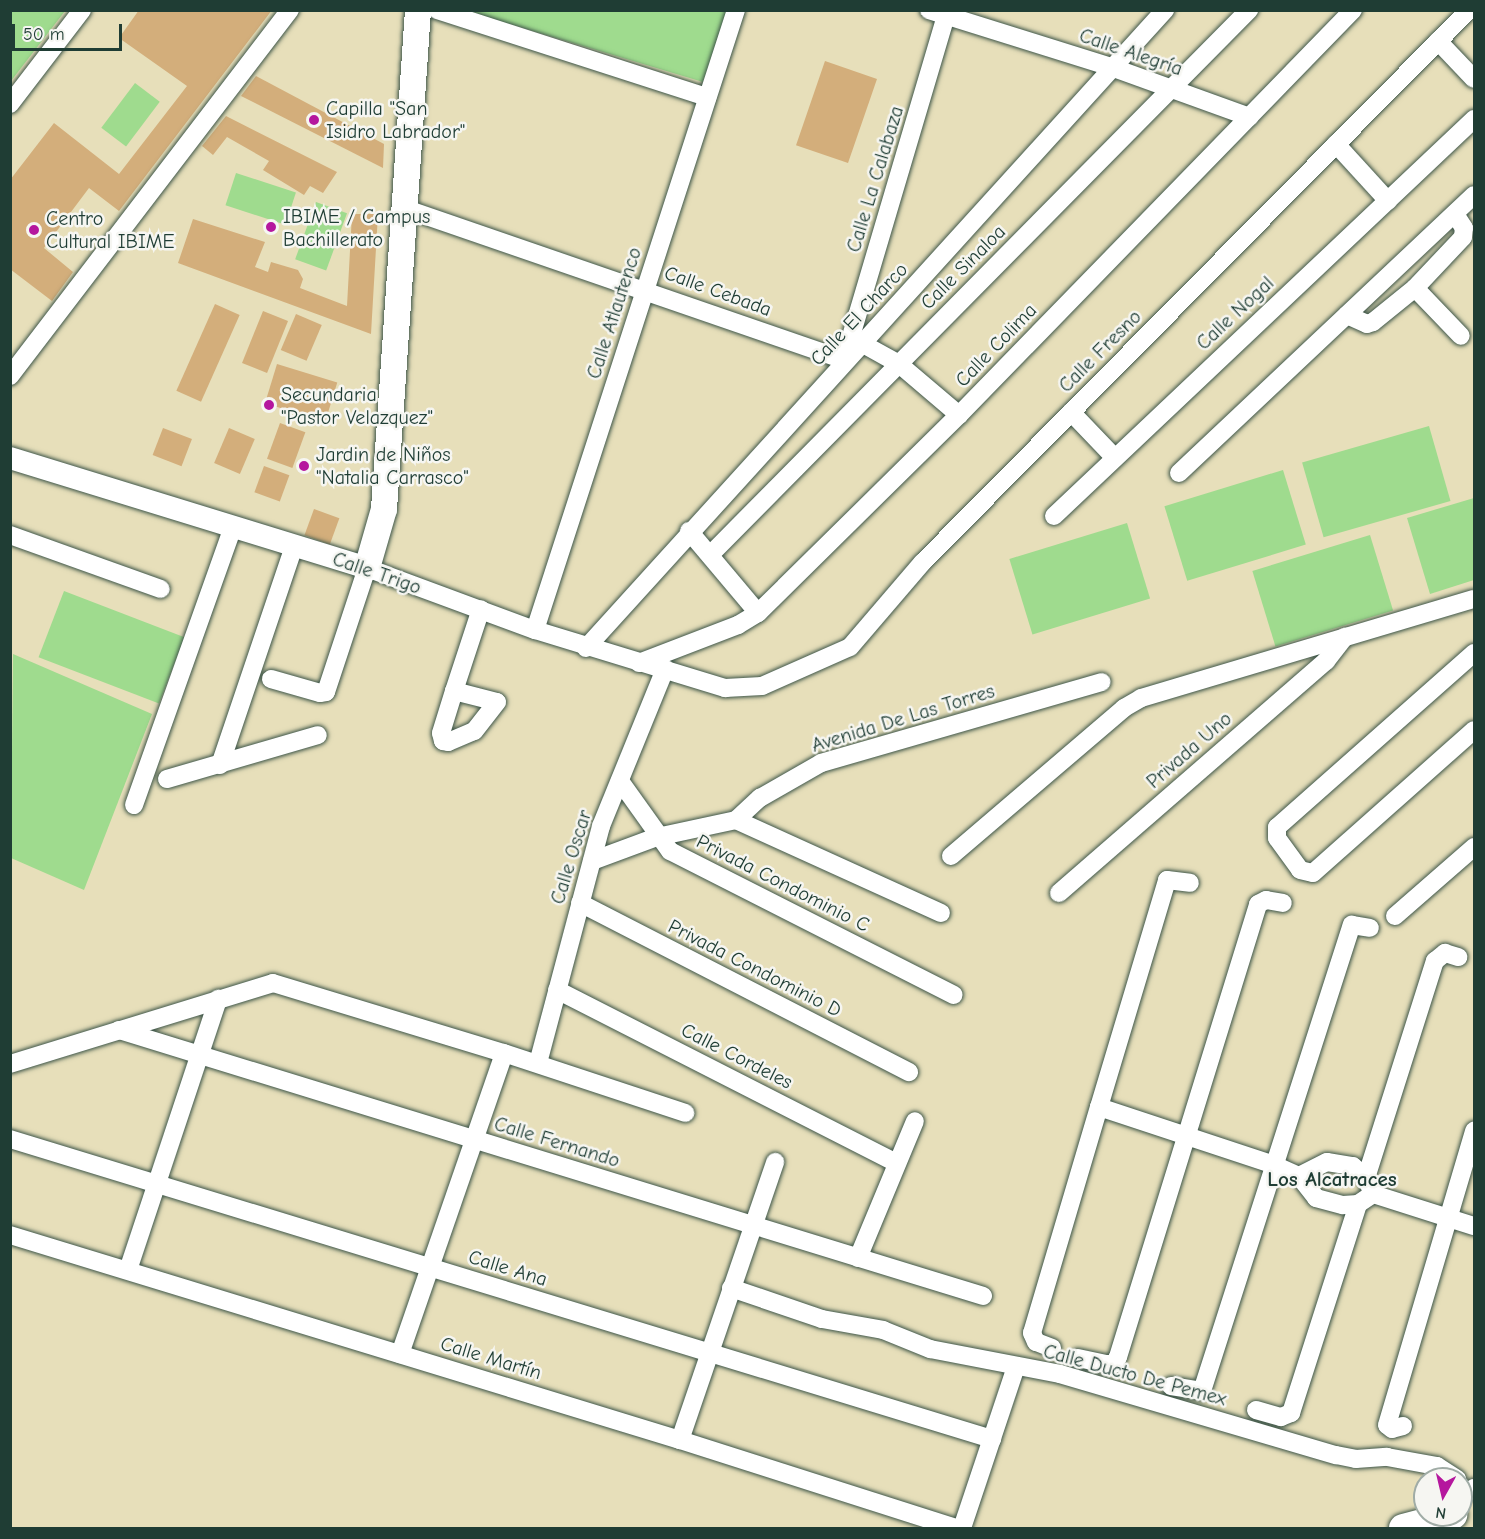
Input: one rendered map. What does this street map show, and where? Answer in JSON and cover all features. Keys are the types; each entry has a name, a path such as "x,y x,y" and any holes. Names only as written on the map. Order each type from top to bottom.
{"main road":[{"path":"367,568 384,509 418,10"}],"street":[{"path":"10,104 82,10"},
{"path":"10,376 290,10"},
{"path":"437,10 707,97"},
{"name":"Calle Atlautenco","path":"535,630 736,10"},
{"name":"Calle Alegría","path":"929,10 948,13 1114,68 1249,117"},
{"name":"Calle El Charco","path":"586,648 688,531 796,420 844,360 863,344 1165,10"},
{"name":"Calle Sinaloa","path":"710,555 1249,10"},
{"name":"Calle Colima","path":"639,663 738,625 758,613 959,416 1353,10"},
{"name":"Calle Fresno","path":"743,690 762,686 850,647 922,563 1469,10"},
{"name":"Calle La Calabaza","path":"844,360 948,13"},
{"path":"1438,41 1474,79"},
{"name":"Calle Nogal","path":"1054,516 1474,119"},
{"path":"1336,144 1388,201"},
{"path":"1179,472 1474,195"},
{"name":"Calle Cebada","path":"406,209 645,289 844,360"},
{"path":"1347,315 1366,324 1373,322 1415,288 1463,237 1464,228 1455,214"},
{"path":"1415,288 1461,336"},
{"path":"863,344 899,364 959,416"},
{"path":"1071,412 1114,457"},
{"name":"Calle Trigo","path":"10,458 367,568 586,648 743,690"},
{"path":"134,806 233,527"},
{"path":"688,531 758,613"},
{"path":"10,535 160,589"},
{"path":"220,765 294,546"},
{"path":"271,679 320,693 326,692 367,568"},
{"path":"951,856 1124,708 1141,698 1474,599"},
{"path":"454,691 492,700 496,706 474,730 448,742 442,741 454,691 481,609"},
{"name":"Privada Uno","path":"1059,893 1326,661 1345,637"},
{"path":"1474,653 1277,827 1275,833 1306,874 1313,873 1474,730"},
{"name":"Calle Oscar","path":"538,1063 601,826 665,669"},
{"name":"Avenida De Las Torres","path":"736,820 760,798 821,763 1102,682"},
{"path":"167,779 318,735"},
{"name":"Privada Condominio C","path":"620,781 657,837 670,851 954,995"},
{"path":"592,861 657,837 736,820 941,913"},
{"path":"1395,916 1474,848"},
{"path":"1052,1348 1036,1342 1032,1333 1099,1107 1167,880 1190,883"},
{"path":"1078,1358 1114,1364 1118,1357 1189,1136 1258,904 1266,900 1283,903"},
{"name":"Privada Condominio D","path":"580,903 909,1072"},
{"path":"1171,1386 1202,1391 1352,925 1370,928"},
{"path":"1256,1410 1281,1417 1291,1413 1366,1192 1435,961 1445,953 1458,957"},
{"path":"10,1065 273,983 538,1063 685,1113"},
{"name":"Calle Cordeles","path":"557,990 897,1162"},
{"path":"128,1270 218,999"},
{"name":"Calle Fernando","path":"118,1030 983,1296"},
{"path":"400,1354 477,1140 504,1053"},
{"path":"1099,1107 1274,1165 1299,1176 1316,1198 1343,1205 1366,1192"},
{"path":"858,1258 915,1121"},
{"path":"1403,1426 1392,1429 1387,1425 1474,1131"},
{"name":"Calle Ana","path":"10,1138 992,1439"},
{"path":"680,1440 775,1162"},
{"path":"1299,1176 1328,1162 1353,1166 1366,1192 1474,1226"},
{"name":"Calle Martín","path":"10,1235 680,1440 956,1528"},
{"name":"Calle Ducto De Pemex","path":"731,1288 822,1319 883,1330 930,1349 1060,1374 1336,1455 1356,1460 1387,1457 1438,1467"},
{"path":"962,1528 1016,1367"}],"green space":[{"path":"10,11 65,11 11,81 10,81"},
{"path":"466,11 727,11 703,82"},
{"path":"135,83 160,102 126,146 101,128"},
{"path":"236,173 296,192 285,225 225,205"},
{"path":"316,202 347,213 326,271 295,259"},
{"path":"1429,426 1450,501 1324,537 1302,462"},
{"path":"1283,470 1306,545 1187,581 1164,506"},
{"path":"1474,498 1474,580 1430,594 1407,518"},
{"path":"1127,523 1150,599 1032,635 1009,559"},
{"path":"1370,535 1393,611 1275,647 1252,571"},
{"path":"64,591 184,637 159,704 39,657"},
{"path":"13,654 152,714 84,890 11,858"}],"building":[{"path":"139,10 272,10 119,211 89,188 44,248 73,272 52,301 10,269 10,180 54,123 119,174 187,86 119,38"},
{"path":"825,61 877,79 848,163 796,145"},
{"name":"Capilla \"San Isidro Labrador\"","path":"256,76 384,144 383,168 241,96"},
{"path":"226,116 337,172 323,193 310,186 304,195 263,170 269,161 227,137 213,155 202,146"},
{"path":"352,214 378,214 371,334 178,263 193,219 265,242 255,267 268,272 271,262 298,270 303,279 300,288 347,306"},
{"path":"215,304 240,315 201,402 176,391"},
{"path":"263,311 288,321 267,373 242,363"},
{"path":"296,314 322,325 307,361 281,350"},
{"path":"277,364 337,382 325,422 265,403"},
{"path":"280,423 305,432 292,468 267,459"},
{"path":"163,428 192,439 182,466 153,455"},
{"path":"229,428 255,439 240,474 214,463"},
{"path":"264,466 289,475 280,502 254,492"},
{"path":"314,509 339,518 330,545 304,535"}],"place":[{"name":"Capilla \"San Isidro Labrador\"","path":"314,120"},
{"name":"IBIME / Campus Bachillerato","path":"271,227"},
{"name":"Centro Cultural IBIME","path":"34,230"},
{"name":"Secundaria \"Pastor Velazquez\"","path":"269,405"},
{"name":"Jardin de Niños \"Natalia Carrasco\"","path":"304,466"}],"district":[{"name":"Los Alcatraces","path":"1332,1179"}]}
